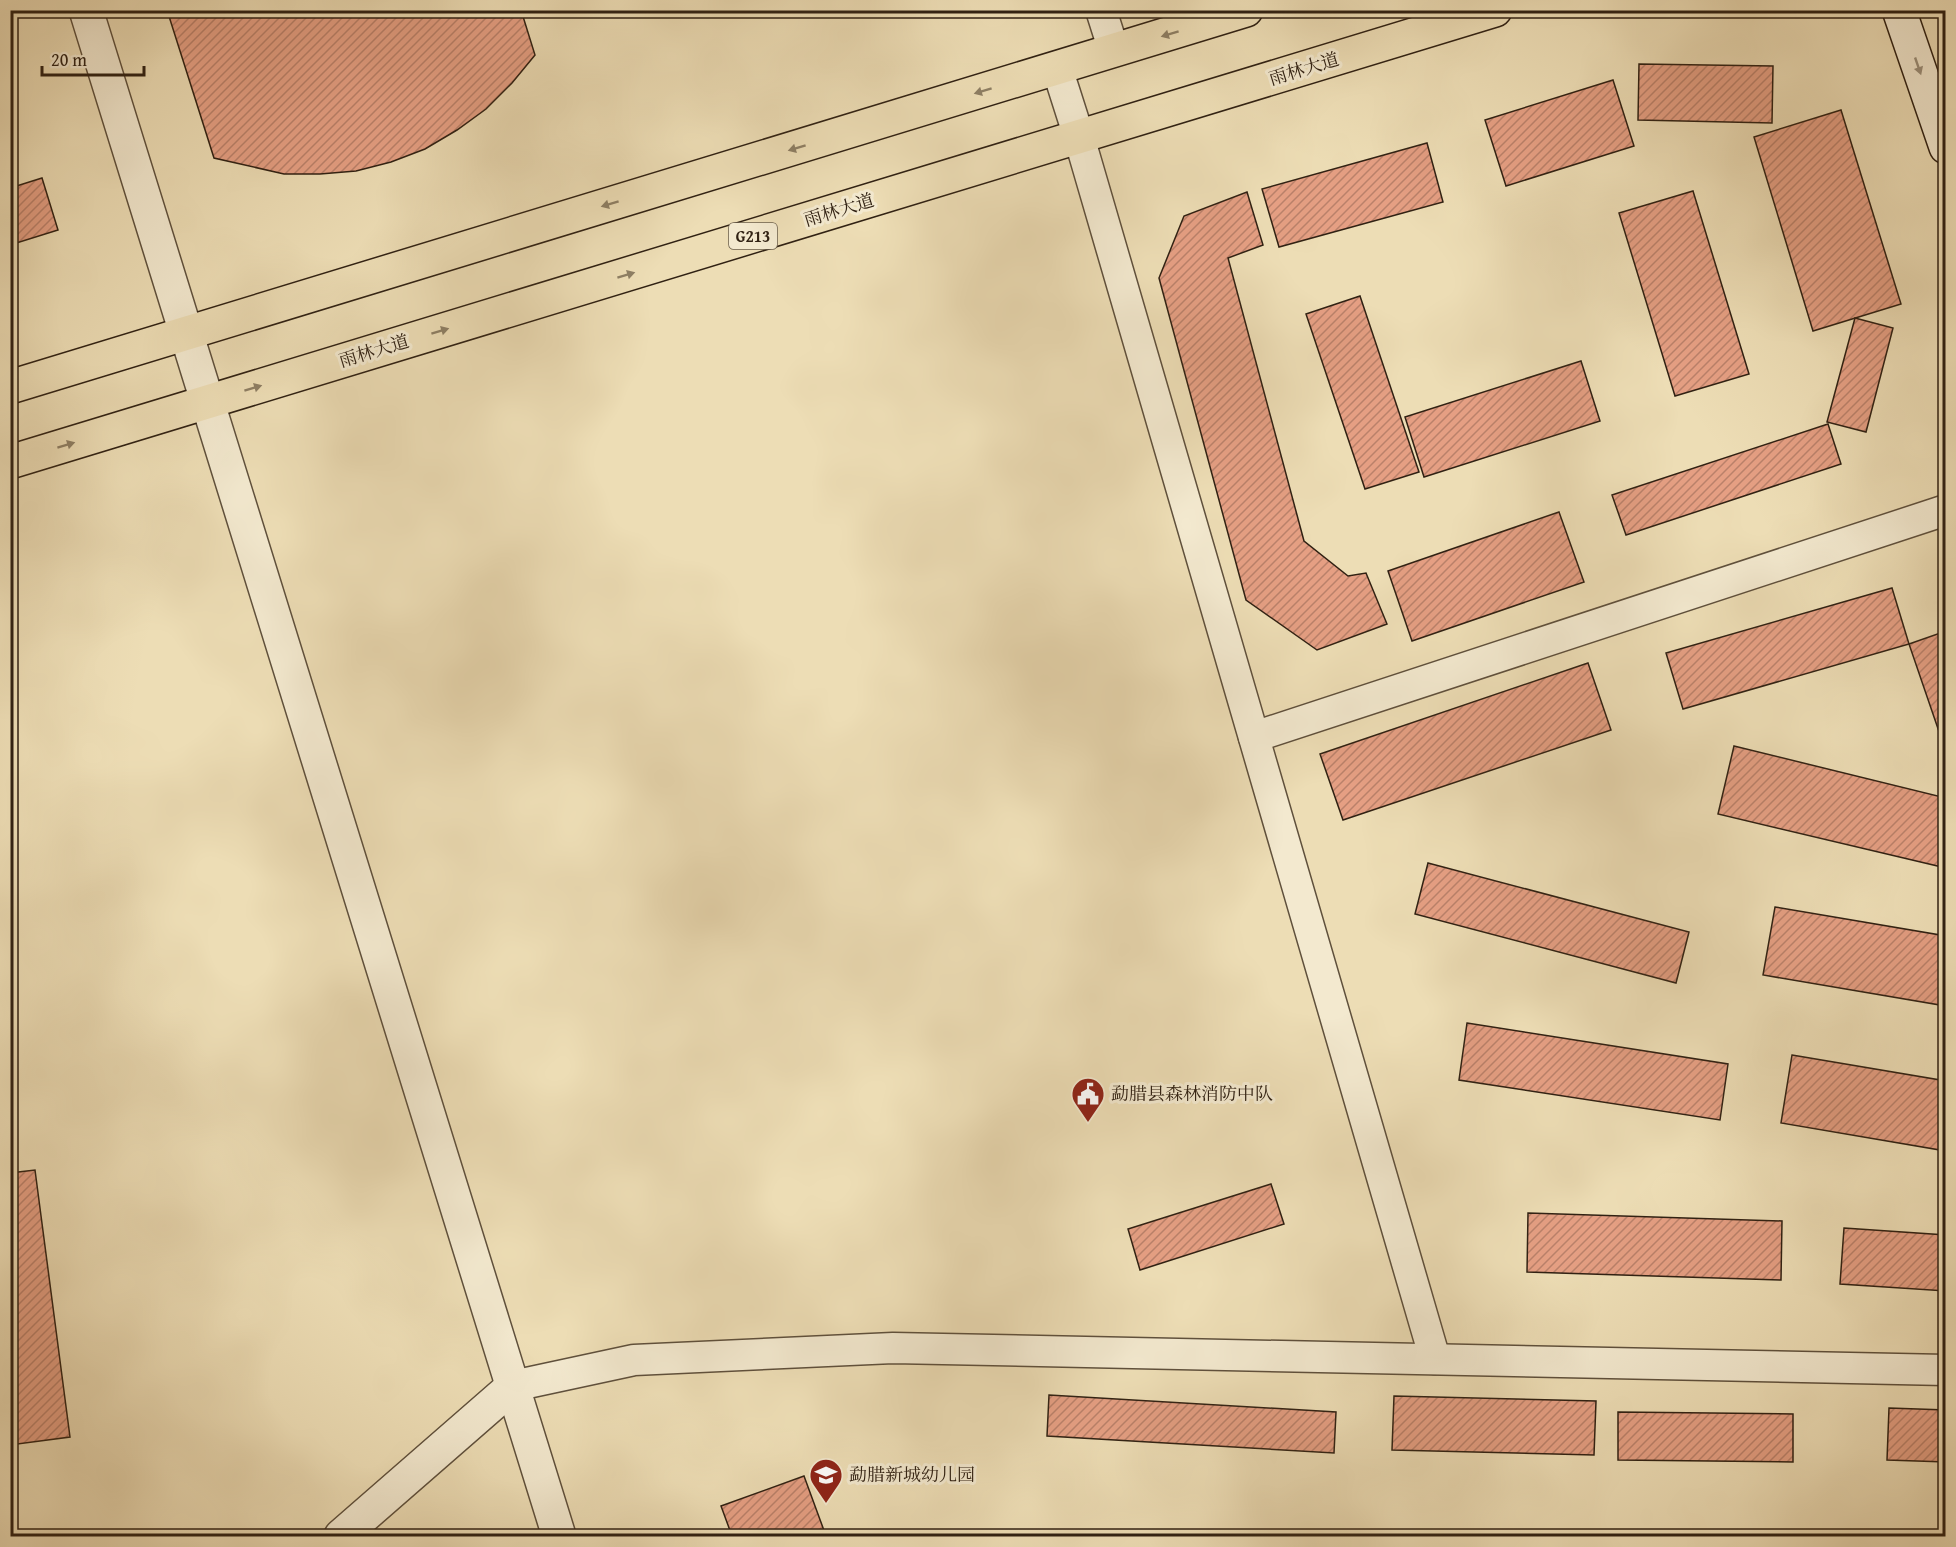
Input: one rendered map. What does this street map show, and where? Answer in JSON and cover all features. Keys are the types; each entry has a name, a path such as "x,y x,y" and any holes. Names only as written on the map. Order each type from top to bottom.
{"highway":[{"path":"10,387 1246,10"},
{"name":"雨林大道","path":"10,462 1495,10"}],"street":[{"path":"86,10 559,1536"},
{"path":"1101,10 1114,51"},
{"path":"1899,10 1946,147"},
{"path":"1057,68 1435,1359"},
{"path":"1254,737 1946,510"},
{"path":"341,1536 513,1386 634,1360 893,1348 1946,1370"}],"building":[{"path":"167,10 521,10 535,55 486,109 425,149 391,162 356,171 284,174 214,158"},
{"path":"1639,64 1773,66 1772,123 1638,120"},
{"path":"1613,80 1634,146 1506,186 1485,120"},
{"path":"1841,110 1901,304 1813,331 1754,137"},
{"path":"1427,143 1443,202 1279,247 1262,189"},
{"path":"42,178 58,230 10,245 10,188"},
{"path":"1693,191 1749,374 1675,396 1619,213"},
{"path":"1247,192 1263,245 1228,258 1304,541 1348,576 1366,573 1387,624 1317,650 1246,600 1159,278 1184,216"},
{"path":"1360,296 1419,472 1365,489 1306,314"},
{"path":"1855,318 1893,328 1866,432 1827,422"},
{"path":"1581,361 1600,421 1424,477 1405,417"},
{"path":"1828,424 1841,464 1626,535 1612,495"},
{"path":"1559,512 1584,582 1412,641 1388,571"},
{"path":"1892,588 1909,644 1683,709 1666,653"},
{"path":"1946,631 1946,752 1909,644"},
{"path":"1588,663 1611,730 1343,820 1320,754"},
{"path":"1734,746 1946,798 1946,868 1718,814"},
{"path":"1428,863 1689,932 1676,983 1415,914"},
{"path":"1775,907 1946,936 1946,1006 1763,975"},
{"path":"1467,1023 1728,1064 1720,1120 1459,1080"},
{"path":"1792,1055 1946,1081 1946,1151 1781,1123"},
{"path":"35,1170 70,1437 10,1445 10,1173"},
{"path":"1271,1184 1284,1224 1140,1270 1128,1229"},
{"path":"1528,1213 1782,1221 1781,1280 1527,1272"},
{"path":"1844,1228 1946,1235 1946,1291 1840,1284"},
{"path":"1049,1395 1336,1412 1334,1453 1047,1436"},
{"path":"1394,1396 1596,1401 1594,1455 1392,1450"},
{"path":"1889,1408 1946,1410 1946,1462 1887,1460"},
{"path":"1618,1412 1793,1414 1793,1462 1618,1460"},
{"path":"804,1476 826,1536 732,1536 721,1506"}],"place":[{"name":"勐腊县森林消防中队","path":"1088,1123"},
{"name":"勐腊新城幼儿园","path":"826,1504"}]}
